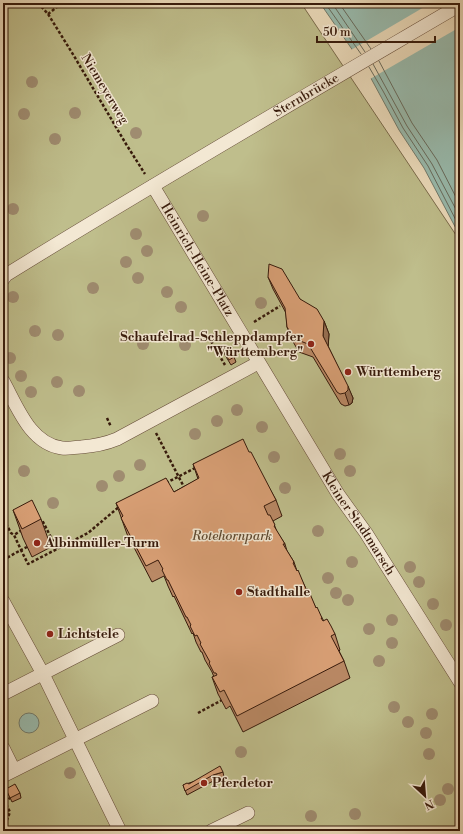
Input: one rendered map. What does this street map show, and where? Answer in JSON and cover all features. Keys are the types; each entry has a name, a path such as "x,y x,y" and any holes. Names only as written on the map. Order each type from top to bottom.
{"street":[{"name":"Sternbrücke","path":"153,186 460,5"},
{"path":"4,276 153,186"},
{"name":"Heinrich-Heine-Platz","path":"153,186 258,363"},
{"path":"3,381 20,414 34,433 43,441 63,448 107,443 150,422 258,363"},
{"name":"Kleiner Stadtmarsch","path":"258,363 338,494 366,533 460,682"},
{"path":"3,601 43,674 120,831"},
{"path":"3,694 118,635"},
{"path":"3,748 8,773 152,701"},
{"path":"211,831 248,813"}],"path":[{"name":"Niemeyerweg","path":"38,3 48,14 153,186"},
{"path":"48,14 62,3"},
{"path":"254,322 280,306"},
{"path":"211,341 233,377"},
{"path":"150,422 188,495"},
{"path":"165,483 200,465"},
{"path":"3,520 11,533 14,535 28,564 88,533 117,508 124,504"},
{"path":"37,523 42,520 57,549"},
{"path":"14,535 25,529"},
{"path":"3,560 27,547"},
{"path":"198,713 222,700"},
{"path":"3,830 10,812 5,802 12,798 9,792"}],"green space":[{"name":"Rotehornpark","path":"3,3 301,3 460,241 460,831 3,831"}],"water":[{"path":"320,3 460,3 460,236 424,168 399,130 367,71"},
{"path":"25,713 33,713 39,719 39,727 33,733 25,733 19,727 19,719"}],"pier":[{"path":"431,3 460,3 460,27 370,79 351,50"}],"building":[{"name":"Schaufelrad-Schleppdampfer \"Württemberg\"","path":"269,264 282,269 300,299 317,309 324,321 323,336 348,386 348,390 345,393 340,394 337,392 308,344 295,339 287,327 285,308 268,277"},
{"path":"229,347 234,357 229,360 223,350"},
{"name":"Stadthalle","path":"243,439 276,500 264,506 268,515 270,515 275,525 274,526 285,544 283,544 294,562 293,563 297,571 298,570 306,589 308,589 321,618 323,621 327,619 331,626 335,634 331,636 344,661 237,716 224,690 220,692 212,677 217,675 214,673 209,663 210,662 200,644 201,643 197,635 195,636 190,626 191,625 158,560 146,566 121,518 123,516 116,503 166,478 174,492 199,478 193,464"},
{"path":"32,500 41,519 22,529 13,510"},
{"path":"220,766 223,772 213,775 185,791 183,785 187,783 189,784"},
{"path":"15,784 20,793 10,798 6,789"}],"place":[{"name":"Schaufelrad-Schleppdampfer \"Württemberg\"","path":"311,344"},
{"name":"Württemberg","path":"348,372"},
{"name":"Albinmüller-Turm","path":"37,543"},
{"name":"Stadthalle","path":"239,592"},
{"name":"Lichtstele","path":"50,634"},
{"name":"Pferdetor","path":"204,783"}]}
